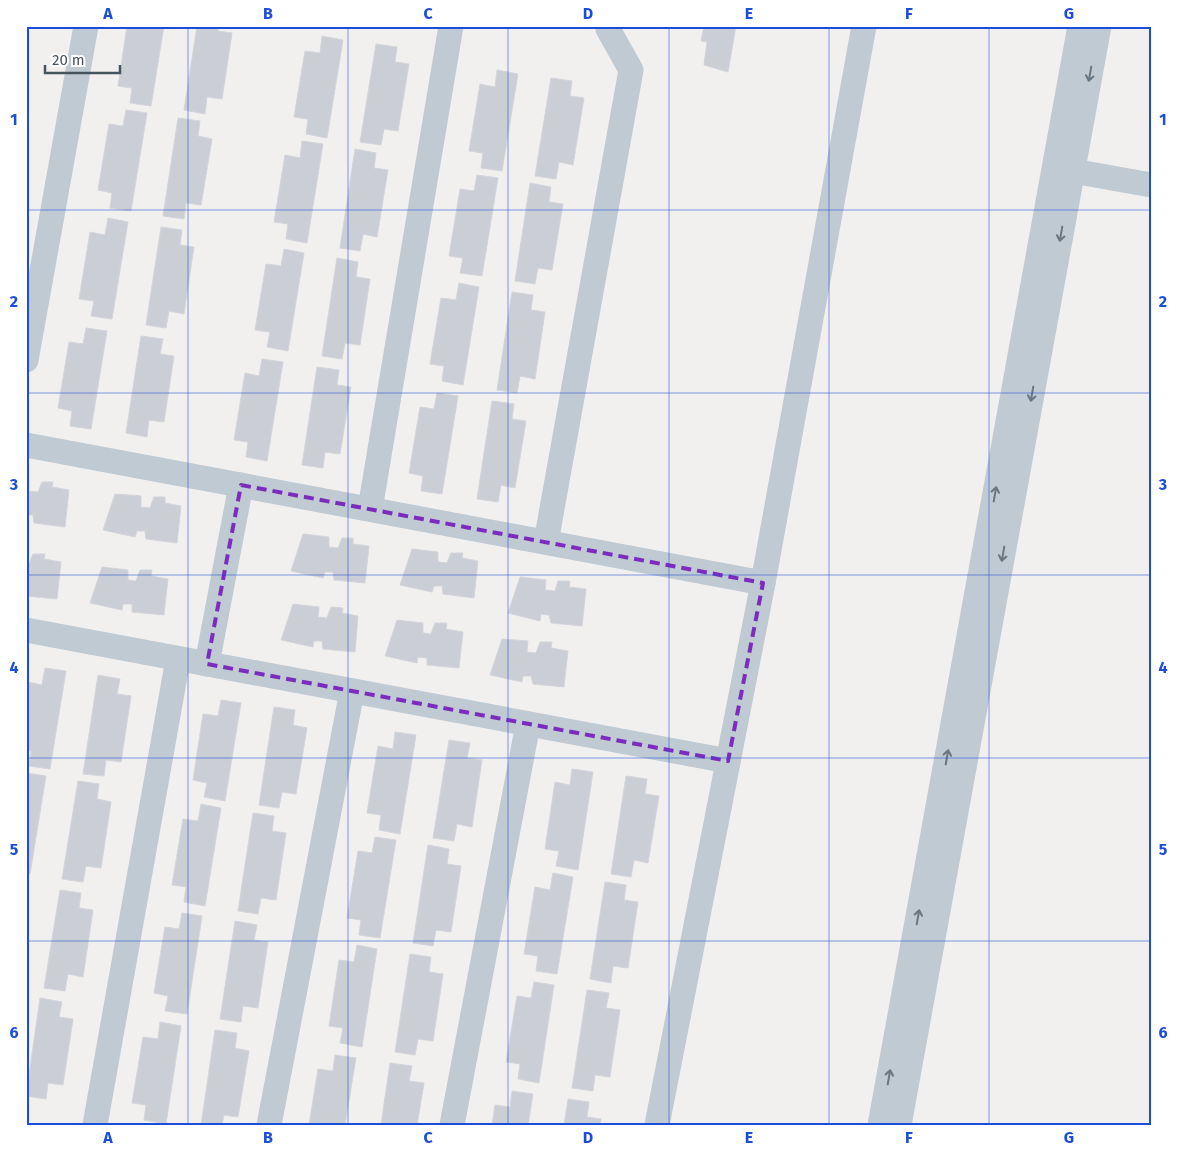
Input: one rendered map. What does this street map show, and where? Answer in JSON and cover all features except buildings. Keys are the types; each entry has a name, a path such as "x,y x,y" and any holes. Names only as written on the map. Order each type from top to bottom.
{"street":[{"path":"26,360 86,26"},
{"path":"370,509 451,26"},
{"path":"657,1125 763,583 864,26"},
{"path":"880,1125 1080,26"},
{"path":"899,1125 1099,26"},
{"path":"546,542 632,70 602,27"},
{"path":"1073,171 1151,185"},
{"path":"26,445 763,583"},
{"path":"207,664 241,485"},
{"path":"26,630 728,761"},
{"path":"95,1125 178,659"},
{"path":"269,1125 352,691"},
{"path":"452,1125 528,724"}],"highlighted area":[{"path":"241,485 763,583 728,761 207,664"}]}
